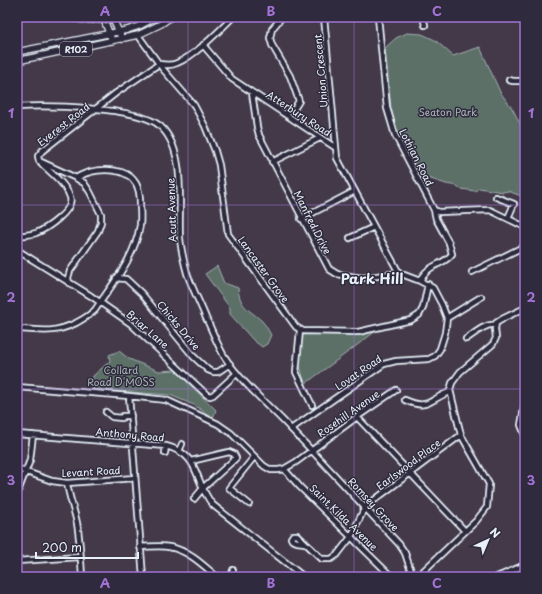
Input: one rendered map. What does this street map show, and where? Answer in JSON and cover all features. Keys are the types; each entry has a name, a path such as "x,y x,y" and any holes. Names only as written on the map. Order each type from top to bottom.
{"main road":[{"path":"103,17 112,41"},
{"path":"112,17 122,39"},
{"name":"R102","path":"17,52 119,32 140,26 156,17"},
{"name":"R102","path":"17,61 138,35 161,24 171,17"}],"street":[{"path":"159,64 178,64 203,46 233,17"},
{"path":"282,17 272,29 270,38 272,45 290,76 299,101 294,109 285,114"},
{"name":"Union Crescent","path":"324,17 336,148"},
{"name":"Lothian Road","path":"378,17 389,119 395,135 434,210"},
{"path":"423,17 425,25"},
{"name":"Lancaster Grove","path":"138,35 159,64 194,105 211,141 219,166 228,234 281,308 300,330"},
{"name":"Atterbury Road","path":"203,46 228,75 252,93 336,148 338,161 399,273"},
{"name":"Everest Road","path":"69,283 68,278 70,271 98,231 102,220 101,214 84,183 39,161 38,156 42,151 116,93 159,64"},
{"path":"509,80 525,81"},
{"name":"Manfred Drive","path":"252,93 257,130 301,219 325,265 331,272 362,278 399,273 428,284"},
{"name":"Acutt Avenue","path":"17,107 36,106 98,108 150,119 160,125 171,141 177,164 181,207 180,238 184,260 193,288 218,345 230,364 259,398 292,429 311,450"},
{"path":"272,162 320,138"},
{"path":"17,236 34,233 41,230 64,214 70,206 71,199 67,191 39,161"},
{"path":"17,329 46,331 62,329 90,315 129,261 136,243 141,217 139,188 131,178 116,171 89,172 76,178"},
{"path":"301,219 355,191"},
{"path":"496,197 514,204 508,218"},
{"path":"434,210 439,212 490,210 525,226"},
{"path":"420,281 428,269 452,254 449,243 436,219 434,210"},
{"path":"350,238 374,227"},
{"path":"472,272 525,246"},
{"name":"Briar Lane","path":"17,250 100,303 134,327 208,395 213,395 237,373"},
{"name":"Chicks Drive","path":"116,278 126,279 138,290 193,356 208,370 218,372 230,364"},
{"path":"312,405 296,372 300,330 358,332 411,320 419,315 423,308 428,284 433,288 438,296 447,318 480,297"},
{"path":"417,577 485,510 488,498 488,484 461,435 450,392 452,383 468,364 490,347 495,341 495,325 501,319 525,308"},
{"name":"Lovat Road","path":"292,429 384,364 396,360 429,359 435,356 442,344 447,318"},
{"path":"466,339 486,326 492,324 495,325"},
{"path":"17,387 166,400 218,424 231,433 268,469 284,469"},
{"name":"Rosehill Avenue","path":"284,469 396,390"},
{"path":"405,400 413,404 424,405 439,396 450,392"},
{"path":"129,396 135,478 139,496 140,547 143,577"},
{"path":"525,402 521,426 525,435"},
{"path":"106,412 112,417 122,418 123,416 131,416"},
{"path":"357,417 465,531"},
{"name":"Anthony Road","path":"17,434 166,446 179,451 191,461 196,470 202,489 206,497 213,505 255,542 304,577"},
{"name":"Earlswood Place","path":"305,543 319,557 327,559 334,557 351,537 365,507 461,435"},
{"path":"17,494 30,460 33,436"},
{"path":"179,451 182,444"},
{"path":"165,453 166,446"},
{"name":"Romsey Grove","path":"311,450 399,544 405,553 413,577"},
{"path":"191,461 229,452 236,457 235,460 202,489 194,500"},
{"path":"249,504 229,487 254,457"},
{"name":"Levant Road","path":"17,468 52,481 67,483 135,478"},
{"name":"Saint Kilda Avenue","path":"284,469 300,487 392,577"},
{"path":"67,483 69,498 77,522 82,577"},
{"path":"136,485 142,485"},
{"path":"140,547 156,549 169,547 182,551 217,577"},
{"path":"17,561 80,557"},
{"path":"498,577 525,565"},
{"path":"231,577 234,570"}],"green space":[{"name":"Seaton Park","path":"407,33 422,34 435,40 453,56 480,47 500,92 512,108 525,133 525,197 508,191 503,192 479,188 475,191 461,189 457,186 425,177 396,130 391,108 385,48 396,38"},
{"path":"217,266 224,283 238,288 243,304 266,326 271,335 267,344 262,347 253,340 230,314 230,308 205,274"},
{"path":"376,331 305,384 298,359 301,333 354,334"},
{"name":"Collard Road D'MOSS","path":"119,351 129,359 159,371 175,370 216,410 213,418 194,405 170,395 92,389 93,376 110,361 109,355"}],"railway":[{"path":"47,17 87,23 107,22 127,17"}],"district":[{"name":"Park Hill","path":"372,278"}]}
